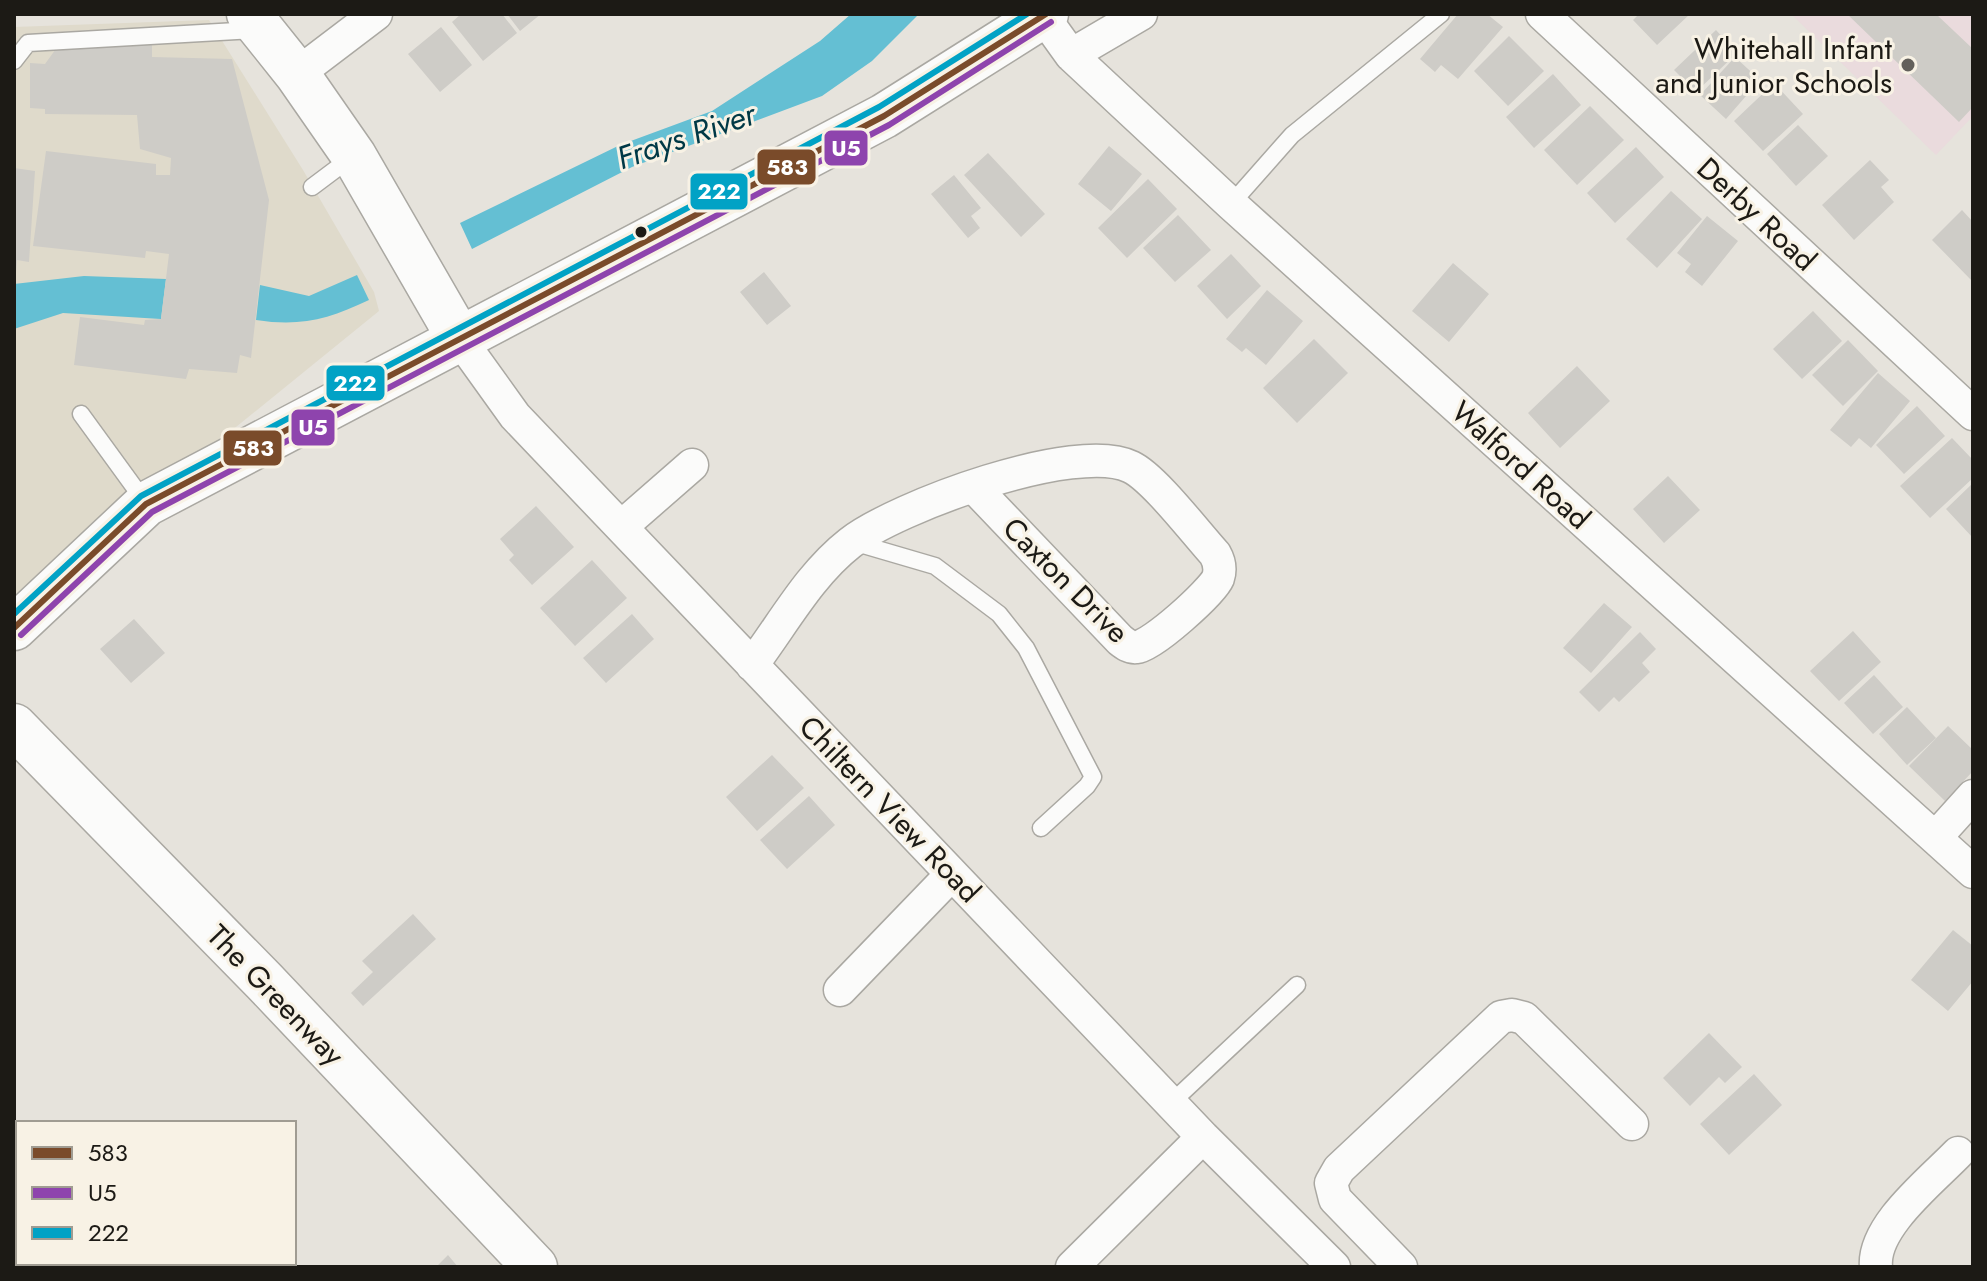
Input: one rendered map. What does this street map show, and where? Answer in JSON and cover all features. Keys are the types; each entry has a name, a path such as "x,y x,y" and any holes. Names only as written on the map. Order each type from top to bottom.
{"main road":[{"path":"14,628 146,504 884,116 1044,15"},
{"path":"254,22 297,74 354,156 459,338"},
{"name":"The Greenway","path":"14,726 264,981 535,1267"}],"street":[{"path":"297,74 376,14"},
{"path":"1071,55 1141,14"},
{"name":"Derby Road","path":"1542,14 1973,414"},
{"name":"Walford Road","path":"1044,15 1071,55 1231,204 1973,872"},
{"name":"Chiltern View Road","path":"459,338 515,416 1203,1137 1334,1267"},
{"name":"Caxton Drive","path":"752,665 808,586 851,542 892,516 1016,472 1060,464 1106,461 1131,467 1215,554 1219,562 1218,576 1212,586 1157,636 1139,647 1127,645 974,487"},
{"path":"621,527 692,465"},
{"path":"1936,837 1973,796"},
{"path":"840,990 952,874"},
{"path":"1401,1267 1335,1199 1331,1183 1339,1169 1501,1017 1512,1015 1524,1018 1632,1124"},
{"path":"1072,1267 1203,1137"},
{"path":"1876,1267 1876,1251 1883,1232 1958,1153"}],"lane":[{"path":"1231,204 1292,135 1441,14"},
{"path":"14,61 21,42 254,22"},
{"path":"312,187 354,156"},
{"path":"81,414 146,504"},
{"path":"851,542 914,557 952,576 999,614 1026,648 1093,777 1041,828"},
{"path":"1171,1103 1297,985"}],"shaded area":[{"name":"Whitehall Infant and Junior Schools","path":"1791,14 1973,14 1973,116 1936,155"},
{"path":"209,20 303,170 374,292 379,311 146,500 14,625 14,27"}],"water":[{"name":"Frays River","path":"851,14 919,14 872,61 822,96 632,167 472,249 460,223 620,145 712,111 820,41"},
{"path":"357,275 369,300 355,307 328,317 301,322 256,320 260,285 309,296"},
{"path":"84,276 166,279 161,319 63,313 14,329 14,284"}],"building":[{"path":"461,14 502,14 517,33 483,61 452,22"},
{"path":"507,14 541,14 520,31"},
{"path":"1458,14 1487,14 1503,27 1458,79 1441,65 1435,72 1420,59"},
{"path":"1639,14 1690,14 1657,45 1633,20"},
{"path":"1847,14 1936,14 1973,49 1973,107 1959,122"},
{"path":"441,27 472,65 440,92 408,54"},
{"path":"1716,30 1737,53 1696,92 1674,70"},
{"path":"1509,36 1544,71 1508,106 1474,71"},
{"path":"152,43 152,57 232,59 269,200 251,358 240,355 237,373 189,369 186,379 74,365 80,317 144,325 145,320 161,319 169,254 146,251 145,258 33,246 46,151 156,164 156,175 170,175 171,158 140,149 137,115 45,114 45,109 30,108 30,63 45,64 58,46"},
{"path":"1735,57 1760,80 1726,119 1700,95"},
{"path":"1553,74 1581,105 1534,148 1506,117"},
{"path":"1774,83 1803,114 1763,151 1734,121"},
{"path":"1590,106 1624,140 1577,185 1544,150"},
{"path":"1798,125 1828,156 1796,186 1767,154"},
{"path":"1109,146 1142,174 1111,211 1078,184"},
{"path":"1636,147 1664,177 1615,223 1587,193"},
{"path":"988,153 1045,214 1021,237 964,175"},
{"path":"1870,160 1889,180 1881,187 1894,202 1854,240 1822,205"},
{"path":"14,168 35,171 29,262 17,260 16,273"},
{"path":"954,175 981,208 971,216 980,228 968,238 931,194"},
{"path":"1148,179 1177,209 1127,258 1098,228"},
{"path":"1671,191 1702,219 1657,268 1626,239"},
{"path":"1962,210 1973,222 1973,282 1932,240"},
{"path":"1178,215 1211,250 1175,282 1143,248"},
{"path":"1707,216 1738,241 1702,286 1685,272 1691,264 1677,253"},
{"path":"1231,254 1261,286 1227,319 1197,286"},
{"path":"1453,263 1489,294 1449,342 1412,311"},
{"path":"764,272 791,306 767,325 740,292"},
{"path":"1267,290 1303,321 1266,365 1246,348 1242,352 1226,339"},
{"path":"1813,311 1842,341 1802,379 1773,349"},
{"path":"1314,339 1348,373 1297,423 1263,388"},
{"path":"1848,340 1878,371 1843,406 1812,375"},
{"path":"1577,366 1610,401 1560,448 1528,413"},
{"path":"1878,373 1910,401 1871,448 1859,438 1851,447 1830,430"},
{"path":"1917,406 1945,436 1904,474 1876,445"},
{"path":"1952,438 1973,460 1973,478 1930,518 1900,486"},
{"path":"1668,476 1700,510 1664,543 1633,509"},
{"path":"1973,483 1973,538 1946,509"},
{"path":"536,506 574,547 532,585 509,560 514,555 500,539"},
{"path":"592,560 627,598 575,646 540,608"},
{"path":"1604,603 1632,627 1591,673 1563,648"},
{"path":"632,614 654,639 606,683 583,658"},
{"path":"134,619 165,653 131,683 100,649"},
{"path":"1853,631 1881,662 1839,701 1810,671"},
{"path":"1640,632 1656,649 1642,663 1650,672 1619,702 1614,697 1599,712 1579,692"},
{"path":"1874,675 1903,707 1873,734 1844,703"},
{"path":"1907,707 1936,738 1907,765 1879,734"},
{"path":"1948,726 1973,750 1973,771 1945,801 1909,766"},
{"path":"772,755 804,788 757,831 726,797"},
{"path":"809,796 835,825 787,869 760,840"},
{"path":"413,914 436,939 363,1006 351,993 373,972 362,961"},
{"path":"1953,930 1973,946 1973,981 1948,1011 1911,980"},
{"path":"1709,1033 1742,1067 1725,1083 1719,1077 1690,1106 1663,1078"},
{"path":"1754,1074 1782,1105 1729,1155 1700,1124"},
{"path":"448,1255 458,1267 436,1267"}],"transit line":[{"name":"222","path":"14,614 141,496 879,107 1027,14"},
{"name":"583","path":"14,628 146,504 884,116 1046,14"},
{"name":"U5","path":"21,635 152,512 889,125 1051,22"}],"place":[{"name":"Whitehall Infant and Junior Schools","path":"1908,65"}]}
